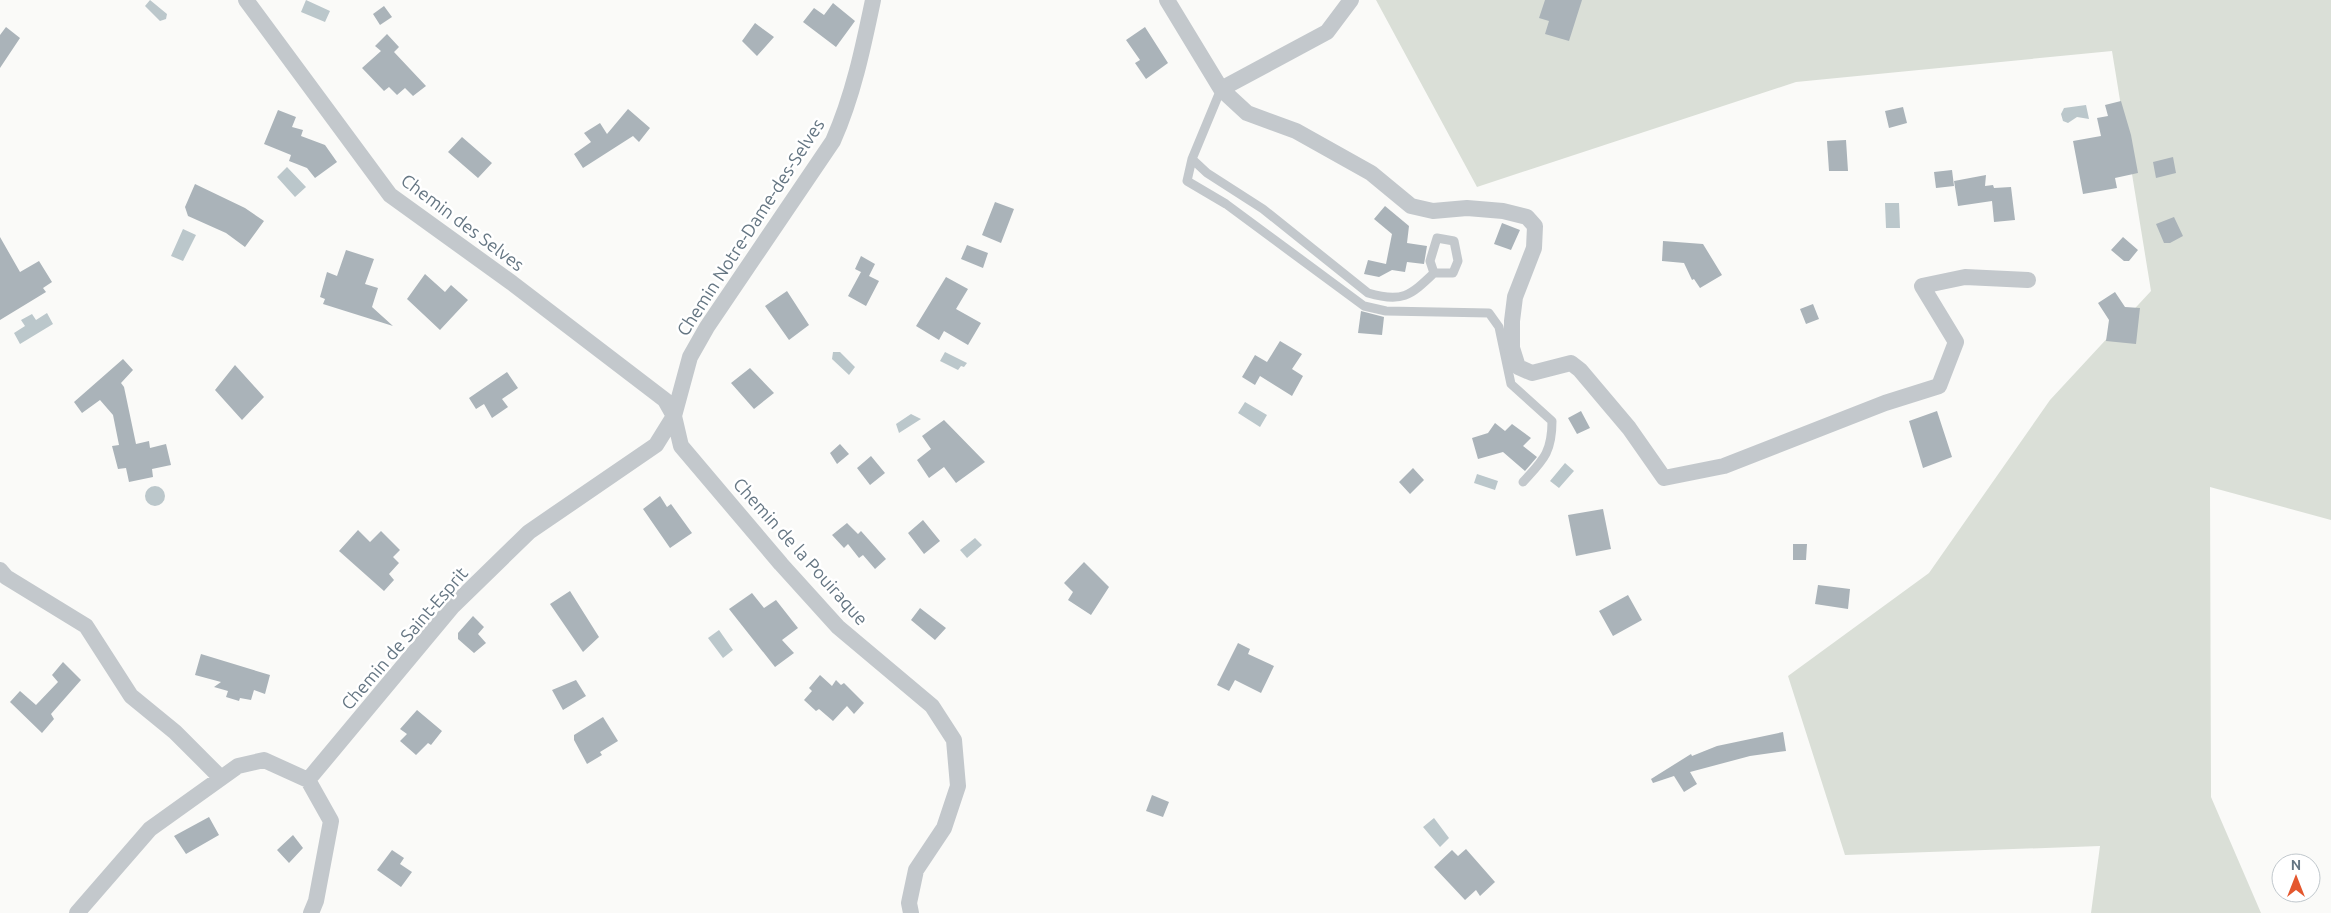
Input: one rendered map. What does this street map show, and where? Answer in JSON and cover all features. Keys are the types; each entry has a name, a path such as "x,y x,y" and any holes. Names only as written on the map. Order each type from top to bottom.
{"street":[{"name":"Chemin des Selves","path":"246,0 390,195 640,379 666,400 674,416"},
{"name":"Chemin Notre-Dame-des-Selves","path":"674,416 690,357 707,327 833,141 842,120 860,62 873,0"},
{"path":"1167,0 1221,89 1248,113 1296,131 1371,173 1411,206 1433,211 1467,208 1503,211 1527,216 1535,226 1534,248 1515,297 1512,321 1512,348 1518,367 1532,373 1571,363 1580,370 1629,428 1664,478 1724,466 1885,403 1939,386 1956,342 1922,286 1965,277 2028,280"},
{"path":"1221,89 1327,32 1351,0"},
{"name":"Chemin de Saint-Esprit","path":"308,780 453,606 529,532 656,445 674,416"},
{"name":"Chemin de la Pouiraque","path":"674,416 681,446 781,564 838,627 932,706 954,740 958,786 944,828 916,870 909,903 911,913"},
{"path":"0,570 6,577 86,626 131,696 175,732 221,778"},
{"path":"77,913 150,829 238,766 264,760 308,780 331,821 316,901 311,913"}],"lane":[{"path":"1221,89 1192,159 1187,181 1226,204 1364,306 1386,311 1489,313 1499,327 1511,384 1552,421 1552,437 1545,458 1523,482"},
{"path":"1192,159 1207,173 1263,209 1368,293 1379,296 1398,297 1412,294 1434,273"}],"shaded area":[{"path":"150,0 167,14 166,19 160,21 145,6"},
{"path":"306,0 330,11 325,22 301,12"},
{"path":"1376,0 2331,0 2331,520 2210,487 2211,797 2261,913 2091,913 2100,846 1845,855 1788,676 1929,573 2050,400 2151,291 2112,51 1796,82 1477,187"},
{"path":"2086,105 2089,119 2077,117 2068,123 2063,121 2061,114 2064,108"},
{"path":"287,167 306,187 295,197 277,177"},
{"path":"1885,203 1899,203 1900,228 1886,228"},
{"path":"183,229 196,235 183,261 171,256"},
{"path":"47,313 53,324 20,344 14,333 25,326 21,320 32,314 36,320"},
{"path":"833,352 840,352 855,367 849,375 832,359"},
{"path":"945,352 967,363 958,370 940,361"},
{"path":"1245,402 1267,415 1260,427 1238,413"},
{"path":"911,414 921,419 899,433 896,424"},
{"path":"1565,463 1574,471 1559,488 1550,481"},
{"path":"1477,474 1498,481 1495,490 1474,483"},
{"path":"155,486 162,489 165,496 162,503 155,506 148,503 145,496 148,489"},
{"path":"975,538 982,545 967,558 960,550"},
{"path":"719,630 733,650 723,658 708,638"},
{"path":"1434,818 1449,838 1440,847 1423,827"}],"building":[{"path":"1545,0 1582,0 1569,41 1545,34 1549,21 1539,18"},
{"path":"833,3 855,21 836,47 803,22 814,8 824,15"},
{"path":"384,6 392,17 380,25 373,14"},
{"path":"755,23 774,37 757,56 742,41"},
{"path":"6,27 20,38 0,68 0,35"},
{"path":"1145,27 1168,63 1146,79 1135,63 1140,60 1126,40"},
{"path":"387,34 399,47 394,52 426,86 413,96 405,88 397,95 389,87 384,91 362,68 381,51 375,46"},
{"path":"2121,101 2131,135 2138,173 2115,178 2117,188 2083,194 2073,141 2101,136 2097,118 2108,116 2105,105"},
{"path":"1903,107 1907,123 1889,128 1885,111"},
{"path":"628,109 650,128 639,142 633,136 583,168 574,154 591,142 584,133 600,123 607,134"},
{"path":"278,110 296,117 292,127 303,130 301,136 325,145 337,162 315,178 307,168 289,161 291,155 264,144"},
{"path":"462,137 492,163 478,178 448,152"},
{"path":"1846,140 1848,171 1829,171 1827,141"},
{"path":"2173,157 2176,173 2156,178 2153,162"},
{"path":"1952,170 1954,186 1936,188 1934,172"},
{"path":"1986,175 1985,186 1993,185 1994,188 2011,187 2015,220 1994,222 1992,201 1958,206 1954,181"},
{"path":"195,184 245,208 264,221 245,247 226,233 188,216 185,207"},
{"path":"995,202 1014,209 1001,243 982,235"},
{"path":"1385,206 1409,226 1407,243 1427,246 1424,264 1407,262 1405,272 1392,270 1379,277 1364,274 1368,260 1386,264 1392,234 1374,219"},
{"path":"2174,217 2183,236 2170,243 2164,243 2156,224"},
{"path":"1502,223 1520,230 1511,250 1494,244"},
{"path":"0,237 20,272 39,261 52,282 43,288 46,292 0,320"},
{"path":"2123,237 2138,250 2129,261 2124,261 2111,250"},
{"path":"1663,241 1703,244 1722,275 1700,288 1694,279 1692,280 1684,263 1662,261"},
{"path":"967,245 988,253 983,268 961,259"},
{"path":"346,250 374,259 365,284 378,288 372,307 393,326 323,304 325,299 320,297 327,272 337,276"},
{"path":"861,256 875,264 869,276 855,269"},
{"path":"861,272 879,281 866,306 848,296"},
{"path":"425,274 445,292 451,285 468,300 440,330 407,299"},
{"path":"946,277 968,289 956,309 981,323 968,345 944,331 939,340 916,326"},
{"path":"787,291 809,325 789,340 765,306"},
{"path":"2115,292 2125,307 2140,308 2136,344 2106,341 2109,320 2098,303"},
{"path":"1813,304 1819,319 1806,324 1800,309"},
{"path":"1361,311 1384,317 1382,335 1358,333"},
{"path":"1280,341 1302,354 1292,369 1303,376 1292,396 1260,376 1255,385 1242,377 1255,355 1267,362"},
{"path":"123,359 133,370 121,383 124,387 136,444 149,441 150,448 166,444 171,465 152,469 153,477 129,482 126,468 118,469 112,446 119,445 113,415 100,400 82,413 74,402"},
{"path":"235,365 264,397 242,420 215,390"},
{"path":"750,368 774,393 754,409 731,383"},
{"path":"507,372 518,388 502,399 508,407 492,418 484,404 476,409 469,398"},
{"path":"1581,411 1590,428 1577,434 1568,418"},
{"path":"1937,411 1952,457 1923,468 1909,421"},
{"path":"944,420 985,462 956,483 944,467 929,478 917,460 931,449 922,436"},
{"path":"1495,423 1505,431 1512,424 1531,438 1523,446 1537,457 1525,471 1503,452 1478,459 1472,438 1488,433"},
{"path":"840,444 849,454 837,464 830,453"},
{"path":"871,456 885,473 870,485 857,468"},
{"path":"1413,468 1424,480 1410,494 1399,482"},
{"path":"660,496 667,507 671,504 692,533 670,548 643,509"},
{"path":"1603,509 1611,549 1576,556 1568,515"},
{"path":"923,520 940,541 924,554 908,533"},
{"path":"847,523 858,534 861,531 886,559 875,569 863,555 859,558 848,544 844,548 832,535"},
{"path":"358,530 370,542 381,531 400,550 393,557 399,563 389,574 394,580 384,591 339,551"},
{"path":"1793,544 1807,544 1806,560 1793,560"},
{"path":"1084,562 1109,587 1091,615 1068,600 1073,592 1064,583"},
{"path":"1818,585 1850,589 1848,609 1815,604"},
{"path":"570,591 599,637 583,652 550,604"},
{"path":"752,593 764,608 776,600 798,628 782,640 794,653 775,667 729,609"},
{"path":"1628,595 1642,620 1613,636 1599,611"},
{"path":"920,608 946,628 935,640 911,620"},
{"path":"473,616 484,627 478,634 486,643 474,653 458,639 458,633"},
{"path":"1238,643 1250,649 1248,654 1274,666 1261,693 1235,680 1229,691 1217,685"},
{"path":"201,654 270,675 265,694 254,690 251,700 240,698 239,701 226,697 228,691 214,687 221,682 195,675"},
{"path":"63,662 81,680 51,714 54,719 42,733 10,702 20,691 36,705 58,682 52,675"},
{"path":"820,675 832,686 836,680 841,685 844,683 864,703 854,714 847,706 833,721 819,709 816,711 804,700 812,691 809,688"},
{"path":"576,680 586,696 563,710 552,690"},
{"path":"417,710 442,731 431,745 428,743 416,755 400,741 407,734 400,729"},
{"path":"603,717 618,741 600,752 602,755 587,764 574,740 574,735"},
{"path":"1783,732 1786,751 1750,756 1690,772 1697,784 1684,792 1674,776 1653,783 1651,779 1691,754 1692,756 1717,746"},
{"path":"1152,795 1169,802 1163,817 1146,811"},
{"path":"209,817 219,835 186,854 174,836"},
{"path":"293,835 303,848 289,863 277,850"},
{"path":"1466,849 1495,882 1480,896 1476,890 1465,900 1434,867 1452,850 1458,856"},
{"path":"392,850 404,858 400,864 412,872 401,887 377,870"}]}
